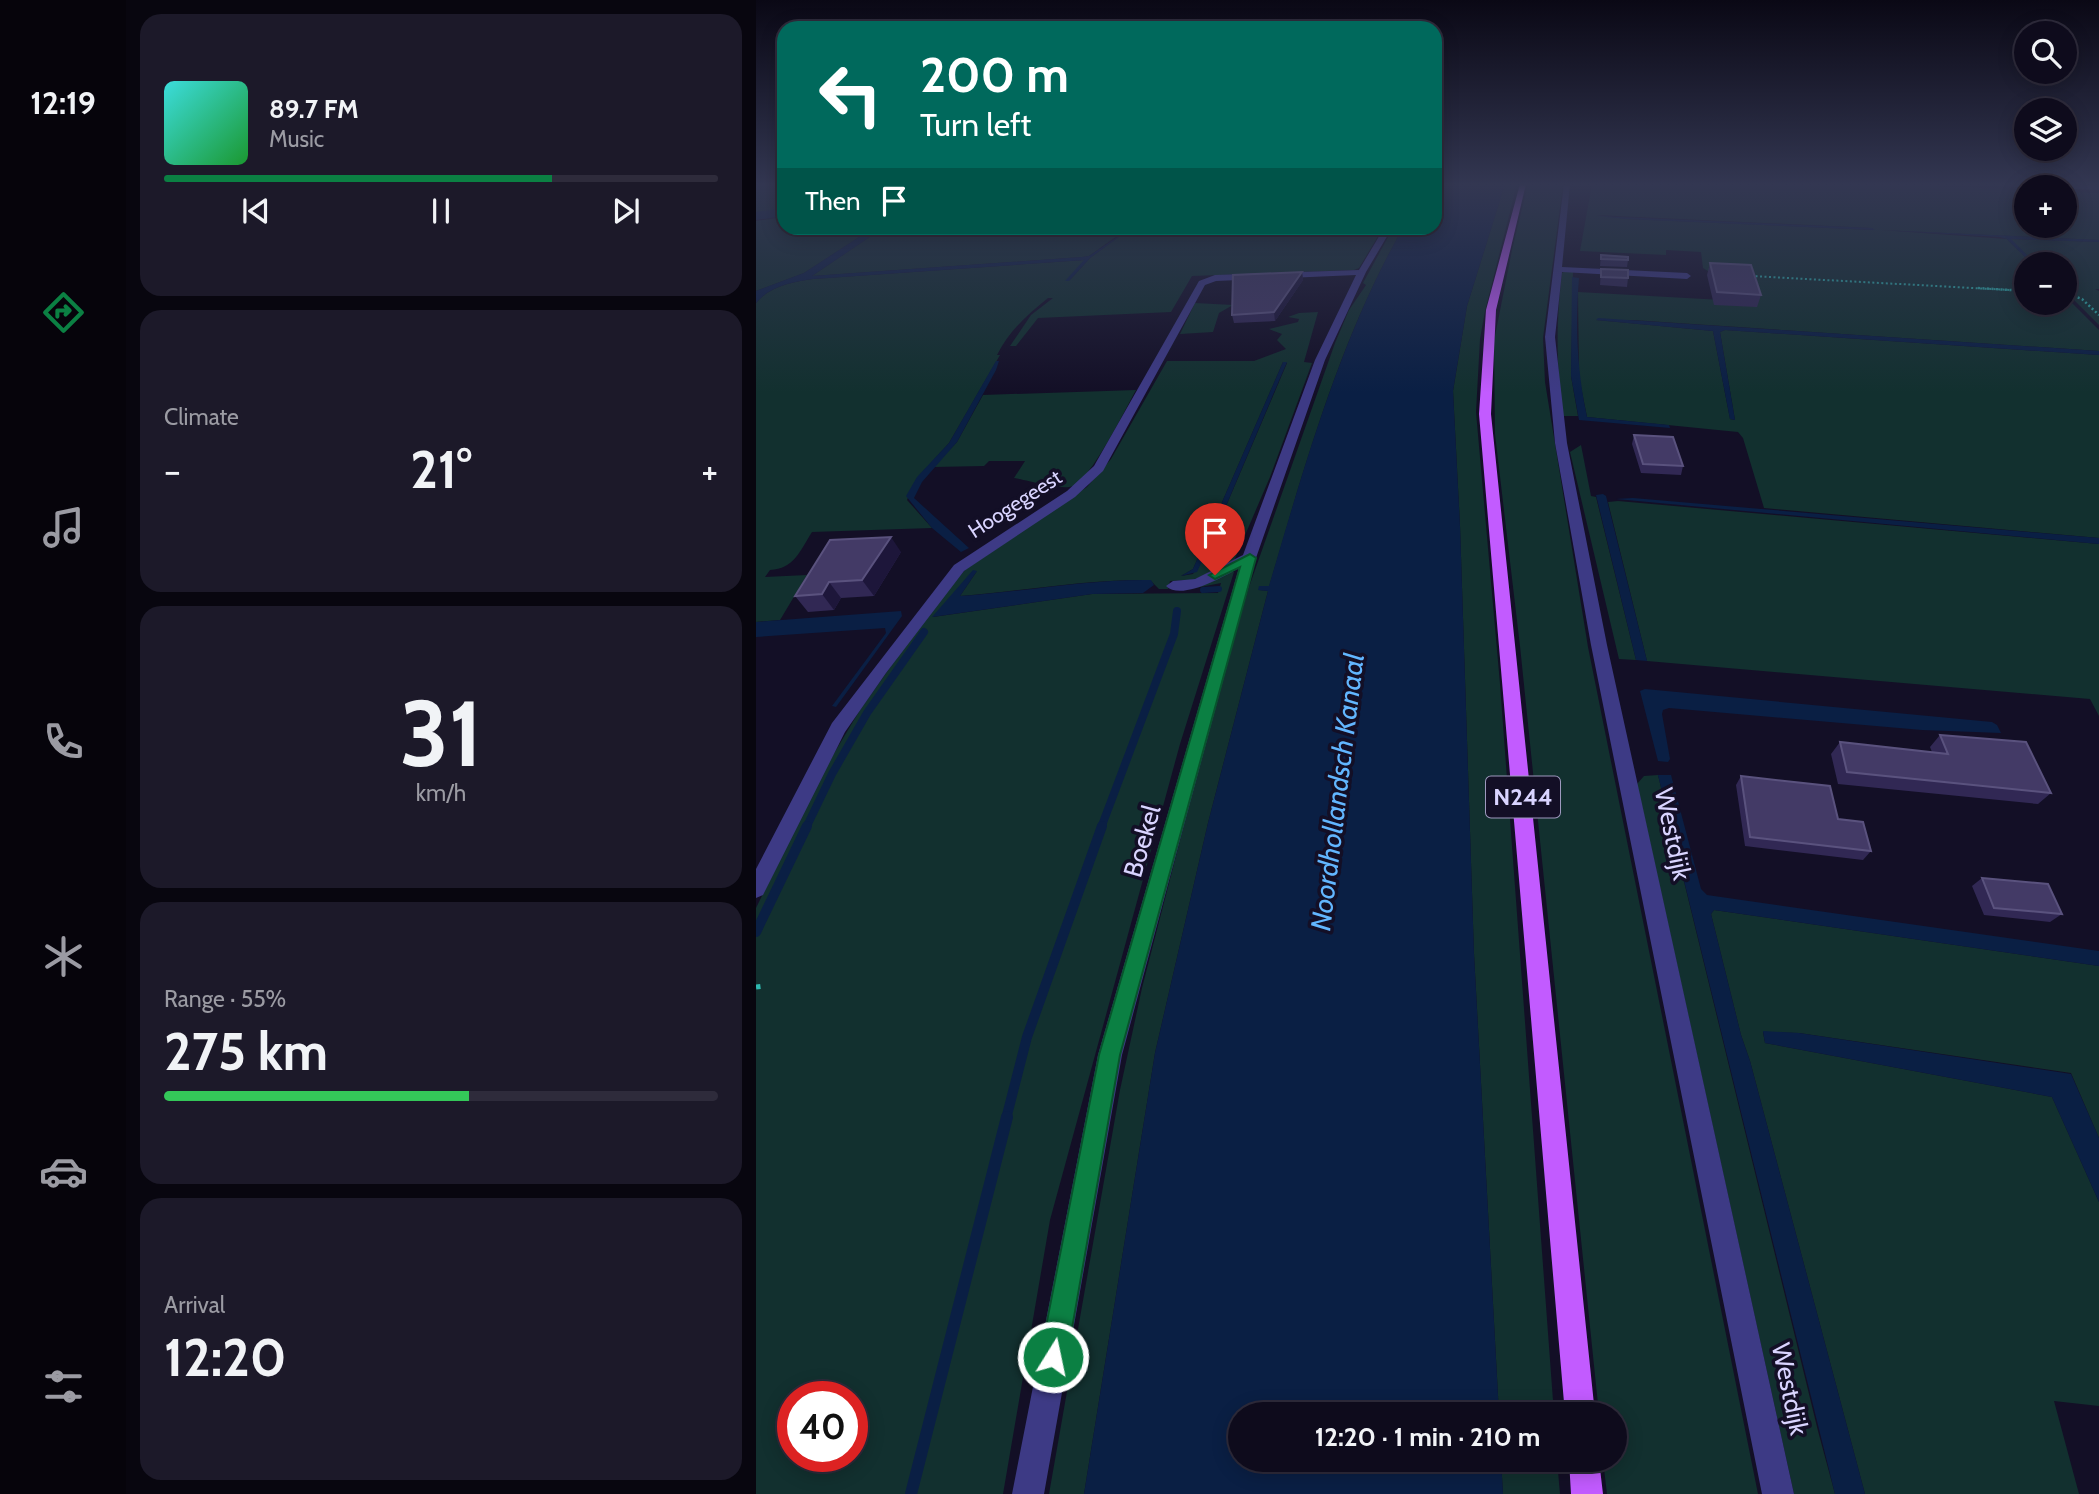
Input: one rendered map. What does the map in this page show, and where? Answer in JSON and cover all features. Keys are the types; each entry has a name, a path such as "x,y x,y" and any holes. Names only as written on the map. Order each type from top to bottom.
{"main road":[{"name":"N244","path":"1505,254 1490,310 1485,414 1513,686 1579,1402"},
{"path":"1585,1472 1587,1494"}],"street":[{"name":"Boekel","path":"1028,1494 1110,1055 1250,558 1320,360 1373,254"},
{"name":"Westdijk","path":"1560,254 1550,337 1561,443 1601,656 1778,1494"},
{"path":"1558,269 1687,276"},
{"name":"Hoogegeest","path":"756,889 838,728 887,660 958,568 1071,494 1099,468 1202,283 1215,278 1362,272"},
{"path":"1174,586 1198,583 1250,558"}],"path":[{"path":"1741,275 2014,290"},
{"path":"2077,297 2099,315"},
{"path":"756,987 764,986"}],"green space":[{"path":"756,254 834,254 804,273 756,291"},
{"path":"845,254 1092,254 1089,256 812,276"},
{"path":"1096,254 1368,254 1359,268 1354,270 1192,276 1171,312 1038,318 1016,346 1010,346 1031,315 1053,298 1048,298 1007,338 949,443 918,477 907,500 932,528 812,532 791,563 770,570 765,577 807,575 780,620 756,622 756,303 768,292 789,283 813,279 1085,260 1069,281"},
{"path":"1379,254 1390,254 1342,358 1269,587 1259,586 1259,590 1268,591 1208,823 1155,1053 1084,1494 1049,1494 1120,1090 1142,988 1213,712 1249,587 1335,343 1349,310 1366,285 1363,283"},
{"path":"1483,254 1499,254 1480,339 1476,412 1500,684 1553,1402 1498,1402 1474,954 1453,391 1467,306"},
{"path":"1511,254 1554,254 1543,338 1545,382 1588,647 1758,1494 1607,1494 1604,1472 1627,1472 1627,1402 1598,1402 1520,646 1495,434 1494,341"},
{"path":"1701,254 2014,254 2014,315 2077,315 2077,308 2099,330 2099,351 1632,320 1596,320 1713,331 1730,419 1735,420 1720,332 1725,330 2099,355 2099,538 1764,508 1743,438 1738,432 1587,417 1579,377 1578,292 1758,302 1703,268"},
{"path":"2077,254 2099,254 2099,289 2095,289 2099,291 2099,325 2077,303"},
{"path":"1573,272 1571,376 1578,416 1563,416 1559,379 1559,310 1562,273"},
{"path":"1195,303 1233,305 1219,313 1213,332 1180,334"},
{"path":"1318,312 1304,362 1312,363 1270,477 1234,561 1205,576 1170,581 1168,589 1159,589 1150,580 1126,580 960,596 977,571 933,617 1092,594 1218,593 1221,583 1190,589 1229,571 1234,572 1180,744 1050,1220 1003,1494 756,1494 756,908 821,775 860,710 925,618 969,565 1087,487 1111,459 1167,361 1254,361 1286,349 1277,340 1282,334 1269,329 1298,322 1299,319 1288,317 1299,313","holes":["1283,362 1287,363 1209,546 1193,574 1181,576 1193,569"]},
{"path":"1136,390 1098,458 1073,486 1052,486 1014,478 1025,461 989,461 984,466 933,467 957,442 983,395"},
{"path":"1581,445 1591,496 1596,497 1636,660 1619,659 1570,452"},
{"path":"1608,502 2099,544 2099,716 2090,699 1647,661"},
{"path":"1658,775 1835,1494 1794,1494 1637,784 1644,776"},
{"path":"1714,910 2099,966 2099,1138 2071,1073 1799,1033 1763,1032 1765,1043 2052,1097 2099,1202 2099,1406 2054,1401 2079,1494 1865,1494 1741,1035 1711,914"},
{"path":"1502,1472 1558,1472 1560,1494 1503,1494"}],"water":[{"path":"834,254 845,254 812,276 1096,254 1069,281 1065,281 1084,260 813,279 774,289 756,303 756,291 804,273"},
{"name":"Noordhollandsch Kanaal","path":"1390,254 1483,254 1467,306 1453,391 1474,954 1498,1402 1228,1402 1228,1472 1502,1472 1503,1494 1084,1494 1155,1053 1208,823 1268,591 1258,590 1259,586 1269,586 1326,403 1361,313"},
{"path":"1572,277 1579,278 1578,348 1587,417 1669,425 1670,428 1579,420 1571,376"},
{"path":"1598,318 2099,351 2099,355 1725,330 1720,332 1735,420 1730,419 1713,331 1596,320"},
{"path":"996,361 999,361 996,370 957,442 922,482 914,498 969,548 961,552 932,528 906,496 917,477 949,443"},
{"path":"1283,362 1287,362 1197,572 1181,576 1193,569"},
{"path":"1596,495 1606,496 1647,661 1636,660"},
{"path":"1633,498 2099,538 2099,544 1616,499"},
{"path":"973,570 977,571 960,596 1103,582 1151,580 1154,585 1143,593 1092,594 932,617"},
{"path":"901,611 902,616 836,707 832,706 886,633 885,628 756,637 756,622"},
{"path":"1645,689 1992,722 2001,733 1922,730 1669,708 1663,710 1662,714 1670,759 1668,762 1658,761 1640,691"},
{"path":"1658,775 1671,775 1701,889 1707,895 2099,951 2099,966 1714,910 1711,914 1865,1494 1835,1494"},
{"path":"1763,1031 1799,1033 2071,1074 2099,1138 2099,1202 2052,1097 1765,1043"}],"building":[{"path":"1601,255 1628,257 1628,260 1601,259"},
{"path":"1710,263 1751,265 1761,295 1717,292"},
{"path":"1601,269 1628,270 1628,278 1601,277"},
{"path":"1302,272 1274,312 1232,315 1233,275"},
{"path":"1634,435 1673,437 1683,466 1643,464"},
{"path":"891,537 862,580 829,582 822,594 795,596 830,540"},
{"path":"1940,735 2026,742 2051,793 1847,772 1840,742 1948,754"},
{"path":"1741,776 1830,786 1838,819 1863,822 1871,851 1750,837"},
{"path":"1982,878 2048,884 2062,914 1994,908"}],"waterway":[{"path":"1203,590 1219,589"},
{"path":"1101,828 1174,634 1177,611"},
{"path":"806,828 832,774 867,713 924,632"},
{"path":"756,932 807,826"},
{"path":"1006,1119 1027,1037 1102,826"},
{"path":"911,1494 1007,1117"}],"route":[{"path":"1053,1357 1110,1055 1250,558 1215,575"}]}
